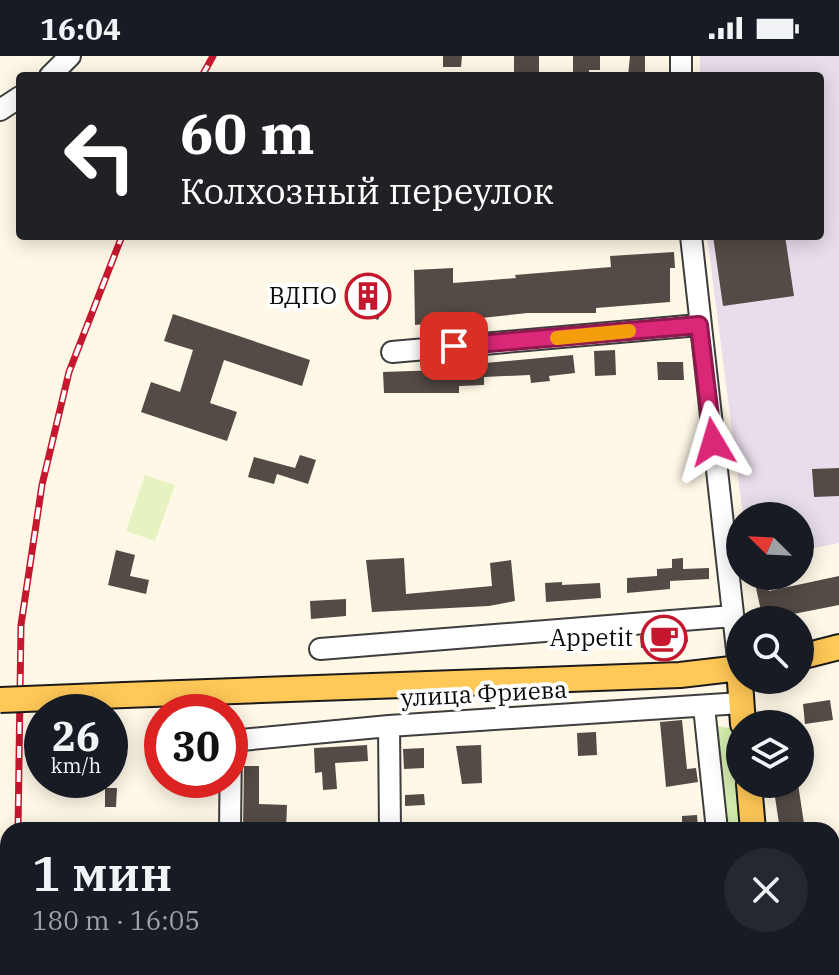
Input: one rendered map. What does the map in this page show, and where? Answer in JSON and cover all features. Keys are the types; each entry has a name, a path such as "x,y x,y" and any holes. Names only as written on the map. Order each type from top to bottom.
{"main road":[{"path":"814,653 839,647"},
{"path":"0,700 680,675 726,670"},
{"path":"750,798 752,822"}],"street":[{"path":"54,72 70,56"},
{"path":"691,240 732,606"},
{"path":"392,352 699,325"},
{"path":"320,649 726,617"},
{"path":"704,707 716,822"},
{"name":"улица Фриева","path":"248,739 389,726 704,707 726,710"},
{"path":"389,726 390,822"},
{"path":"230,798 230,822"}],"shaded area":[{"path":"700,56 839,56 839,543 814,548 814,502 741,502 708,240 824,240 824,72 700,72"}],"green space":[{"path":"145,475 175,485 155,541 126,531"},
{"path":"709,725 726,728 726,798 744,798 747,822 720,822"}],"building":[{"path":"443,56 462,56 461,67 443,67"},
{"path":"514,56 539,56 539,72 514,72"},
{"path":"573,56 600,56 600,70 573,72"},
{"path":"630,56 645,56 645,72 628,72"},
{"path":"714,240 786,240 794,296 723,306"},
{"path":"674,252 675,268 670,268 670,302 596,308 596,313 528,313 415,325 414,270 453,268 453,283 611,267 610,256"},
{"name":"ВДПО","path":"363,276 379,283 375,293 388,299 378,320 349,308"},
{"path":"173,314 310,360 302,386 224,360 210,403 237,412 227,441 141,412 151,382 180,392 193,350 164,341"},
{"path":"615,350 616,375 595,376 594,351"},
{"path":"573,355 575,373 549,376 550,381 531,383 530,375 484,377 484,385 459,386 459,393 384,393 383,372 441,370 441,367"},
{"path":"657,362 683,362 684,380 658,380"},
{"path":"300,455 316,460 308,484 277,474 274,484 248,477 254,457 295,468"},
{"path":"839,468 839,496 814,497 812,469"},
{"path":"116,550 135,555 130,576 149,580 146,594 108,585"},
{"path":"404,558 406,594 492,586 490,563 511,560 515,601 489,606 372,612 366,560"},
{"path":"683,558 683,569 709,568 709,579 670,581 670,589 627,593 627,578 657,576 657,569 672,568 672,559"},
{"path":"839,576 839,605 814,610 814,606 760,606 756,590 814,590 814,581"},
{"path":"562,582 562,585 600,583 601,598 546,602 545,583"},
{"path":"346,599 346,616 311,619 310,601"},
{"name":"Appetit","path":"687,633 688,642 641,648 640,636"},
{"path":"830,700 833,720 814,723 814,710 804,710 803,704"},
{"path":"682,720 687,769 696,768 698,782 666,787 660,722"},
{"path":"596,732 597,755 578,756 577,733"},
{"path":"367,745 368,761 335,763 337,789 323,790 322,772 315,773 314,748"},
{"path":"481,745 482,783 462,784 456,746"},
{"path":"424,748 424,768 404,769 403,749"},
{"path":"248,766 259,766 259,804 287,805 286,822 243,822 244,798 248,798"},
{"path":"424,794 425,805 405,806 405,795"},
{"path":"105,798 116,798 116,807 105,807"},
{"path":"775,798 800,798 804,822 779,822"},
{"path":"697,815 698,822 682,822 682,816"}],"railway":[{"path":"204,72 213,56"},
{"path":"18,822 21,625 42,485 69,372 120,240"}],"slow traffic":[{"path":"557,338 629,331"}],"place":[{"name":"ВДПО","path":"368,296"},
{"name":"Appetit","path":"664,638"}],"route":[{"path":"454,346 699,325 713,442"}]}
